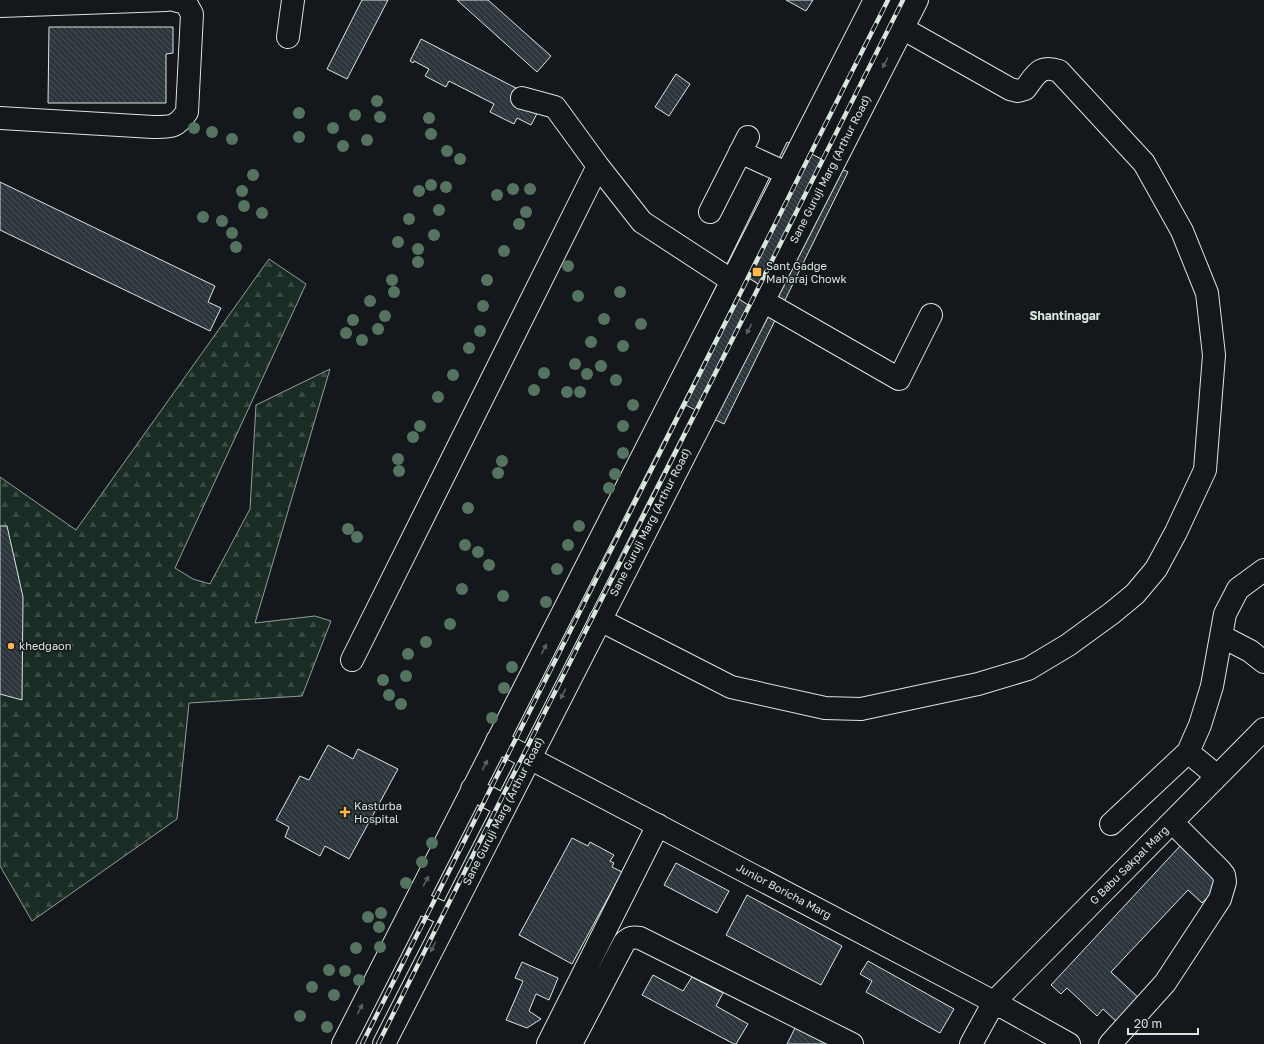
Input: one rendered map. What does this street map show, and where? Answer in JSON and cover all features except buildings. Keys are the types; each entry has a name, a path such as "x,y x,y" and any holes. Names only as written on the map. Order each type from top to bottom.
{"street":[{"path":"0,6 166,0"},
{"path":"0,118 164,127 169,127 181,120 187,112 192,14 186,3 174,0"},
{"path":"288,36 293,0"},
{"path":"343,1044 875,0"},
{"name":"Sane Guruji Marg (Arthur Road)","path":"384,1044 917,0"},
{"path":"600,620 730,687 825,708 862,709 978,684 1028,669 1068,644 1112,613 1135,594 1156,569 1176,532 1205,470 1214,354 1207,293 1182,231 1144,163 1059,71 1050,68 1040,71 1025,89 1018,91 1010,89 902,28"},
{"path":"522,98 555,107 598,166 642,222 763,301 899,379 931,315"},
{"path":"710,212 744,145 786,173"},
{"path":"352,660 598,166"},
{"path":"1111,824 1188,752 1200,725 1212,686 1224,614 1238,589 1264,570"},
{"path":"1221,636 1250,651 1264,662"},
{"name":"G Babu Sakpal Marg","path":"971,1044 994,1002 1264,728"},
{"name":"Junior Boricha Marg","path":"497,741 994,1002 1069,1044"},
{"path":"1188,752 1217,776"},
{"path":"472,789 505,806"},
{"path":"1110,1044 1165,983 1220,899 1225,882 1224,875 1220,870 1172,822"},
{"path":"548,1044 658,825"},
{"path":"416,901 449,916"},
{"path":"571,1044 624,943 628,938 633,937 640,938 852,1044"}],"green space":[{"path":"269,259 306,284 175,568 193,579 210,584 250,509 256,405 330,369 255,623 315,616 331,621 302,696 189,703 177,819 32,921 0,866 0,477 76,530"}],"railway":[{"path":"362,1044 888,0"},
{"path":"378,1044 903,0"}],"place":[{"name":"Sant Gadge Maharaj Chowk","path":"757,272"},
{"name":"khedgaon","path":"11,646"},
{"name":"Kasturba Hospital","path":"345,812"}],"district":[{"name":"Shantinagar","path":"1065,316"}]}
